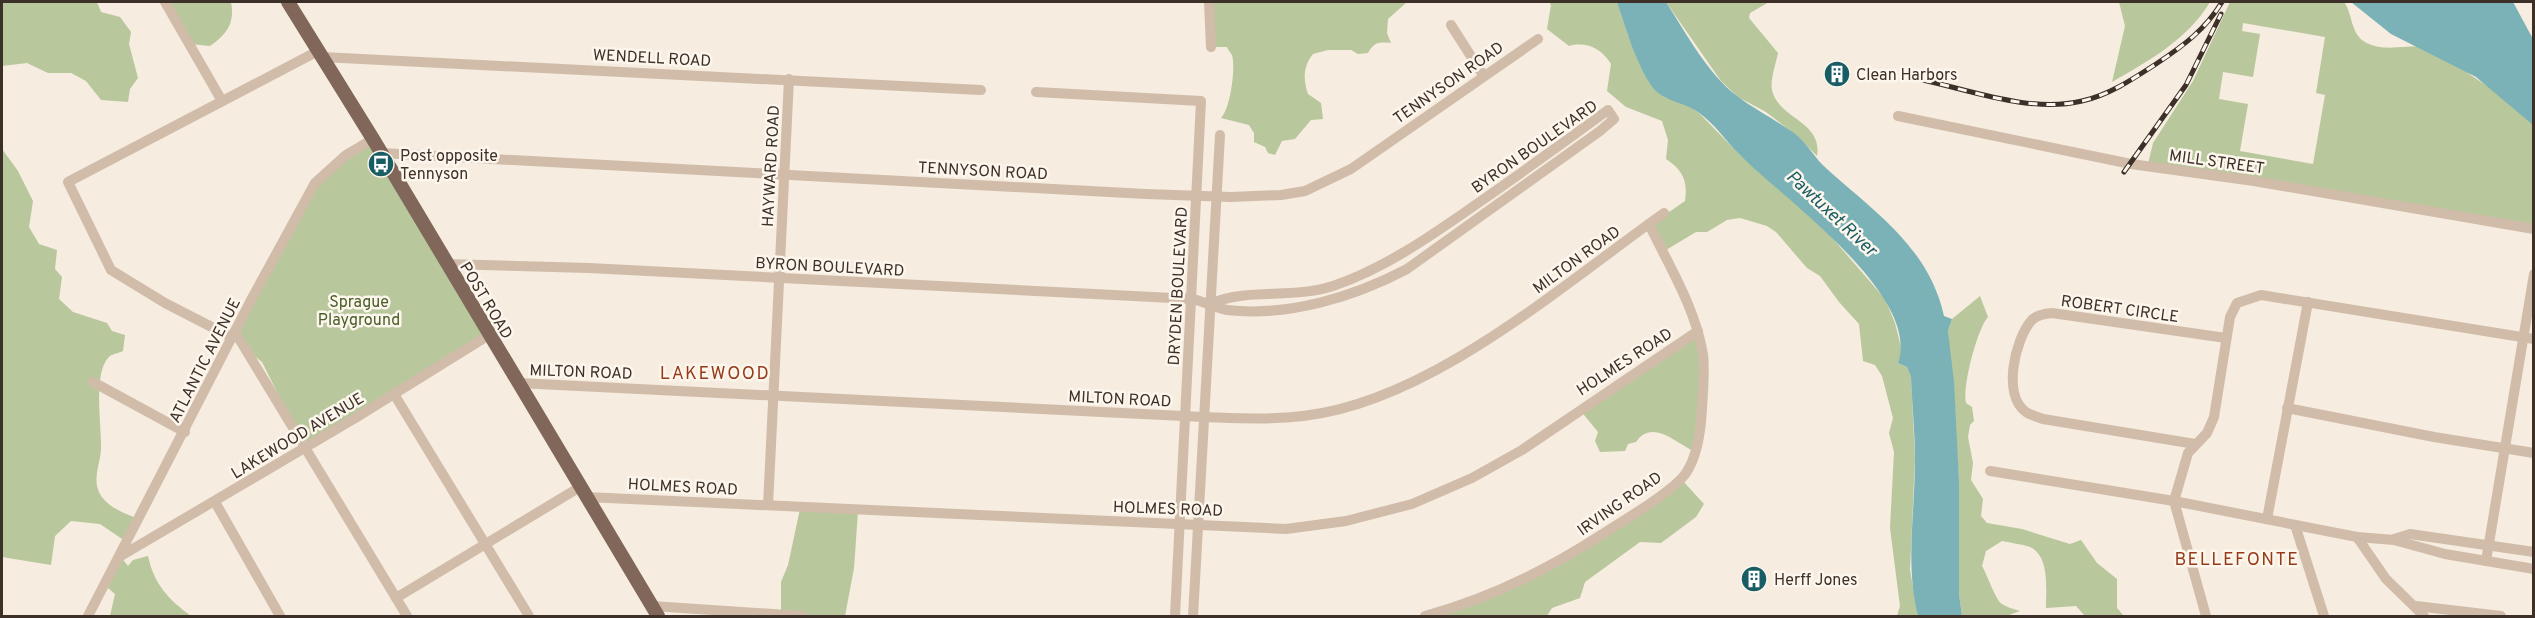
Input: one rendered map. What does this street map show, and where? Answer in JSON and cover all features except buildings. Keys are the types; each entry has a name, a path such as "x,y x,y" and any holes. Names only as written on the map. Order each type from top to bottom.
{"main road":[{"name":"POST ROAD","path":"288,2 373,139 655,611"}],"street":[{"path":"165,2 222,100"},
{"path":"1209,2 1211,47"},
{"path":"1451,25 1483,75"},
{"name":"TENNYSON ROAD","path":"381,153 783,173 945,184 1216,196 1281,195 1305,191 1351,168 1538,39"},
{"path":"320,54 222,100 68,182 111,270 165,303 234,335 407,616"},
{"name":"WENDELL ROAD","path":"320,54 981,90"},
{"name":"HAYWARD ROAD","path":"768,505 789,79"},
{"name":"DRYDEN BOULEVARD","path":"1036,92 1201,101 1175,616"},
{"name":"BYRON BOULEVARD","path":"446,264 1192,299 1212,303 1224,310 1262,310 1316,304 1373,285 1407,269 1600,131 1614,119 1613,114 1608,110 1458,217 1402,254 1367,271 1332,286 1293,295 1225,298 1212,303"},
{"name":"MILL STREET","path":"1898,116 2126,163 2254,181 2534,229"},
{"name":"DRYDEN BOULEVARD","path":"1193,616 1220,135"},
{"name":"ATLANTIC AVENUE","path":"88,616 315,183 346,155 373,139"},
{"name":"MILTON ROAD","path":"518,383 775,394 984,408 1185,417 1304,416 1344,408 1432,374 1576,279 1664,213"},
{"path":"1458,217 1465,227"},
{"name":"IRVING ROAD","path":"1425,616 1453,609 1522,580 1582,547 1648,504 1685,475 1696,452 1701,421 1703,356 1690,308 1649,224"},
{"path":"1367,271 1373,285"},
{"path":"2486,561 2528,338 2534,274"},
{"path":"2206,616 2174,501 2188,453 2207,433 2214,417 2230,317 2237,303 2261,295 2528,338"},
{"path":"2267,519 2308,302"},
{"name":"ROBERT CIRCLE","path":"2195,444 2043,419 2026,412 2017,402 2012,375 2018,345 2031,321 2040,315 2052,313 2226,338"},
{"name":"HOLMES ROAD","path":"583,492 768,505 1286,529 1346,521 1412,504 1472,478 1522,450 1698,331"},
{"name":"LAKEWOOD AVENUE","path":"119,557 215,502 489,335"},
{"path":"93,382 185,432"},
{"path":"393,394 529,616"},
{"path":"2287,408 2368,425 2534,453"},
{"path":"1990,471 2174,501 2357,537 2394,540 2445,554 2534,569"},
{"path":"396,598 583,492"},
{"path":"215,502 280,616"},
{"path":"2295,525 2324,616"},
{"path":"2394,540 2410,534 2534,552"},
{"path":"2357,537 2385,579 2424,616"},
{"path":"2416,606 2501,616"},
{"path":"655,611 803,616"}],"green space":[{"path":"2,2 97,2 101,12 120,17 131,32 129,44 138,78 130,89 128,102 101,100 86,81 71,73 48,73 27,63 2,66"},
{"path":"166,2 231,2 231,22 221,37 210,46 190,44"},
{"path":"1208,2 1407,2 1388,19 1387,33 1391,43 1377,44 1368,53 1328,50 1313,54 1306,68 1305,84 1308,94 1321,103 1323,119 1311,120 1295,139 1282,141 1275,155 1268,153 1265,147 1254,142 1254,133 1249,125 1221,118 1227,107 1233,79 1233,61 1227,47 1211,47"},
{"path":"1549,2 1617,2 1628,36 1664,97 1685,103 1699,113 1740,155 1822,226 1885,299 1895,323 1902,351 1898,363 1907,367 1911,377 1915,459 1910,570 1918,616 1897,616 1900,606 1890,528 1894,452 1889,433 1893,418 1882,376 1875,365 1863,361 1859,324 1820,276 1807,268 1776,232 1767,226 1740,218 1727,220 1707,232 1696,232 1666,250 1652,224 1685,201 1686,188 1677,167 1666,159 1668,140 1662,121 1626,107 1607,91 1611,64 1599,50 1582,45 1569,46 1547,29 1551,5"},
{"path":"1666,2 1769,2 1750,13 1749,18 1778,53 1772,77 1772,90 1776,100 1813,135 1817,144 1817,156 1797,136 1766,112 1738,97 1721,81"},
{"path":"2119,2 2210,2 2191,27 2167,48 2112,82 2125,26"},
{"path":"2230,2 2344,2 2354,29 2365,42 2374,46 2392,48 2420,46 2438,50 2470,75 2533,115 2533,230 2148,164 2153,143 2193,81","holes":["2243,23 2325,37 2316,93 2325,95 2313,164 2240,151 2248,104 2219,99 2223,72 2253,77 2260,34 2242,31"]},
{"name":"Sprague Playground","path":"369,142 488,333 305,448 262,362 235,340 316,183"},
{"path":"2,149 18,171 33,201 29,227 39,244 57,250 55,269 62,277 59,299 73,312 107,323 112,331 125,335 123,351 110,356 104,363 101,374 99,400 101,449 97,483 100,494 107,503 138,519 128,543 100,524 71,521 55,536 51,565 2,557"},
{"path":"1980,296 1988,317 1975,346 1965,395 1966,403 1972,407 1974,421 1970,425 1968,437 1973,463 1971,480 1983,499 1981,516 1987,523 2022,529 2070,544 2081,540 2097,563 2117,579 2117,608 2124,616 2085,616 2076,606 2046,608 2046,574 2041,558 2030,547 2002,541 1986,551 1982,566 2000,602 2020,611 2006,616 1962,616 1959,594 1959,482 1948,331 1952,319"},
{"path":"1698,334 1704,357 1693,451 1664,434 1649,432 1642,435 1636,442 1628,444 1625,451 1600,452 1595,441 1598,432 1580,410"},
{"path":"1682,480 1704,504 1696,517 1661,543 1640,542 1585,582 1580,598 1552,608 1547,616 1430,616 1524,580"},
{"path":"800,509 858,511 854,568 845,616 781,615 781,582 788,565"},
{"path":"148,556 154,575 163,590 191,616 110,616 115,594 108,588 121,557 128,566 133,560"}],"water":[{"name":"Pawtuxet River","path":"1617,2 1666,2 1698,52 1726,87 1799,137 1823,165 1882,217 1913,251 1926,271 1937,292 1944,316 1952,319 1948,331 1954,382 1959,482 1959,594 1962,616 1918,616 1911,558 1915,439 1911,377 1907,367 1898,363 1900,336 1889,308 1869,278 1843,249 1739,154 1710,122 1693,109 1663,96 1654,89 1637,59"},
{"path":"2351,2 2513,2 2533,39 2533,125 2476,77 2391,34"}],"railway":[{"path":"1923,80 2022,103 2063,104 2082,101 2120,86 2175,51 2201,29 2222,2"},
{"path":"2124,172 2186,85 2221,14"}],"place":[{"name":"Clean Harbors","path":"1837,74"},
{"name":"Post opposite Tennyson","path":"381,164"},
{"name":"Herff Jones","path":"1754,579"}],"district":[{"name":"LAKEWOOD","path":"715,373"},
{"name":"BELLEFONTE","path":"2237,559"}]}
